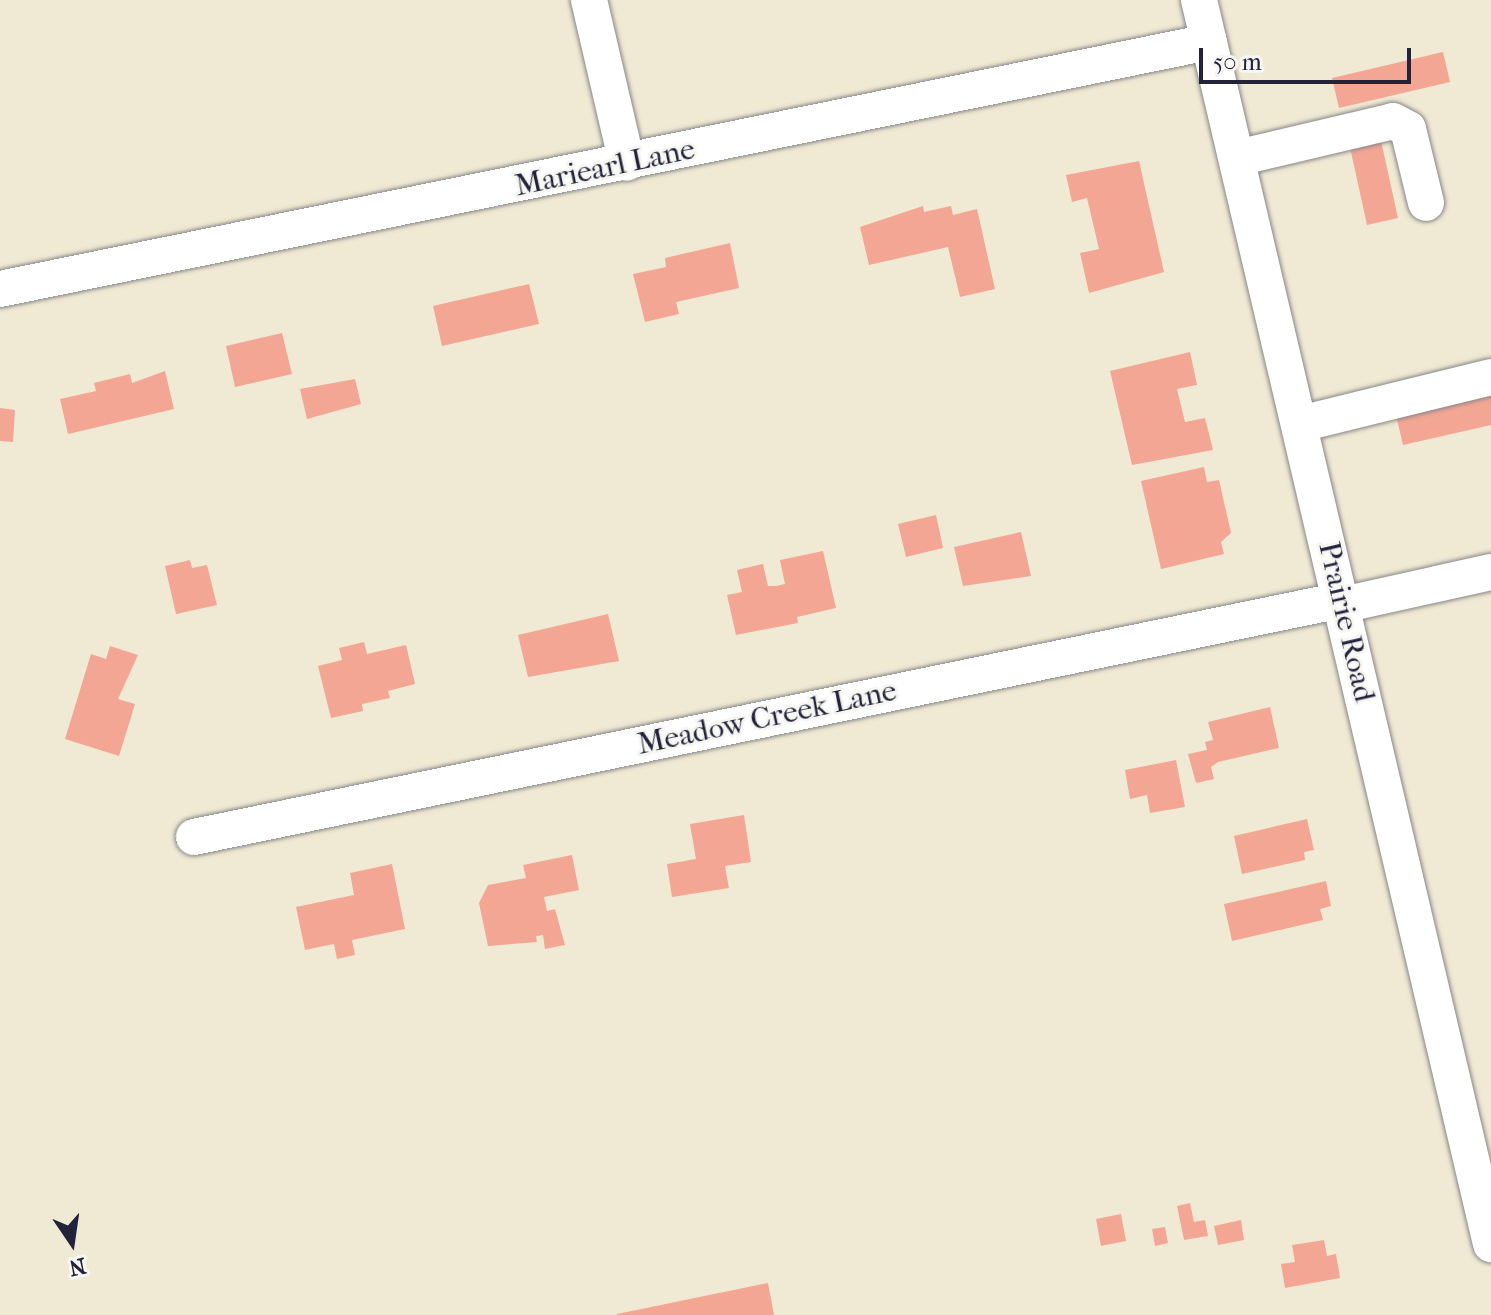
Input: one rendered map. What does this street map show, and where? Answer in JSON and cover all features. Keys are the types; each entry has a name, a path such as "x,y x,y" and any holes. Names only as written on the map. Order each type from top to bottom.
{"street":[{"path":"589,0 627,163"},
{"name":"Prairie Road","path":"1199,0 1342,603 1483,1177 1491,1244"},
{"name":"Mariearl Lane","path":"0,289 1209,42"},
{"path":"1237,158 1393,121 1408,129 1426,203"},
{"path":"1300,424 1491,377"},
{"name":"Meadow Creek Lane","path":"194,837 1491,572"}],"building":[{"path":"1443,52 1450,82 1339,108 1332,78"},
{"path":"1380,136 1398,218 1367,225 1349,143"},
{"path":"1139,161 1164,272 1089,293 1080,253 1099,249 1087,198 1072,202 1066,175"},
{"path":"923,206 924,212 951,206 953,215 977,209 995,289 960,297 948,247 869,265 860,227"},
{"path":"730,243 739,288 676,302 679,314 645,322 633,274 666,267 665,258"},
{"path":"529,284 539,324 442,346 433,306"},
{"path":"282,333 292,374 235,387 226,346"},
{"path":"1190,352 1197,385 1177,389 1185,422 1205,418 1213,450 1132,465 1110,371"},
{"path":"165,371 174,409 68,434 60,399 96,391 94,383 130,374 132,383"},
{"path":"355,379 361,404 307,419 300,389"},
{"path":"1491,393 1491,425 1403,445 1396,415"},
{"path":"0,408 15,410 13,442 0,441"},
{"path":"1204,467 1207,482 1219,480 1231,533 1221,542 1224,554 1161,569 1141,481"},
{"path":"936,515 943,548 906,557 898,524"},
{"path":"1021,532 1031,576 963,586 954,547"},
{"path":"823,551 836,608 797,617 798,623 736,635 727,595 742,592 737,570 763,564 768,586 776,586 785,584 780,560"},
{"path":"190,560 192,568 207,565 217,605 176,614 165,566"},
{"path":"608,614 619,661 528,677 518,635"},
{"path":"364,642 367,654 406,645 415,684 388,691 390,698 362,704 363,711 331,718 318,666 342,660 339,648"},
{"path":"110,646 138,655 118,699 135,704 119,756 65,739 91,654 106,659"},
{"path":"1270,707 1279,748 1218,762 1211,767 1214,779 1196,783 1188,754 1207,750 1205,742 1213,740 1208,722"},
{"path":"1176,760 1185,807 1150,813 1147,795 1130,799 1125,770"},
{"path":"744,815 751,862 725,866 729,888 672,897 667,864 696,859 690,824"},
{"path":"1307,819 1314,850 1304,852 1305,860 1242,874 1234,836"},
{"path":"572,855 579,890 544,897 547,911 555,909 565,945 545,949 543,935 536,936 537,942 488,946 479,903 488,885 526,878 523,865"},
{"path":"392,864 405,929 352,940 355,955 337,959 334,944 305,950 296,907 354,895 350,873"},
{"path":"1326,881 1331,906 1320,909 1323,920 1232,941 1224,904"},
{"path":"1190,1203 1194,1222 1205,1220 1208,1236 1184,1240 1177,1206"},
{"path":"1121,1214 1126,1241 1101,1246 1096,1219"},
{"path":"1241,1220 1244,1240 1218,1245 1214,1226"},
{"path":"1165,1227 1168,1243 1155,1246 1152,1229"},
{"path":"1324,1240 1327,1256 1336,1254 1340,1278 1285,1288 1281,1264 1295,1262 1292,1245"},
{"path":"768,1283 774,1315 617,1315 617,1314"}]}
